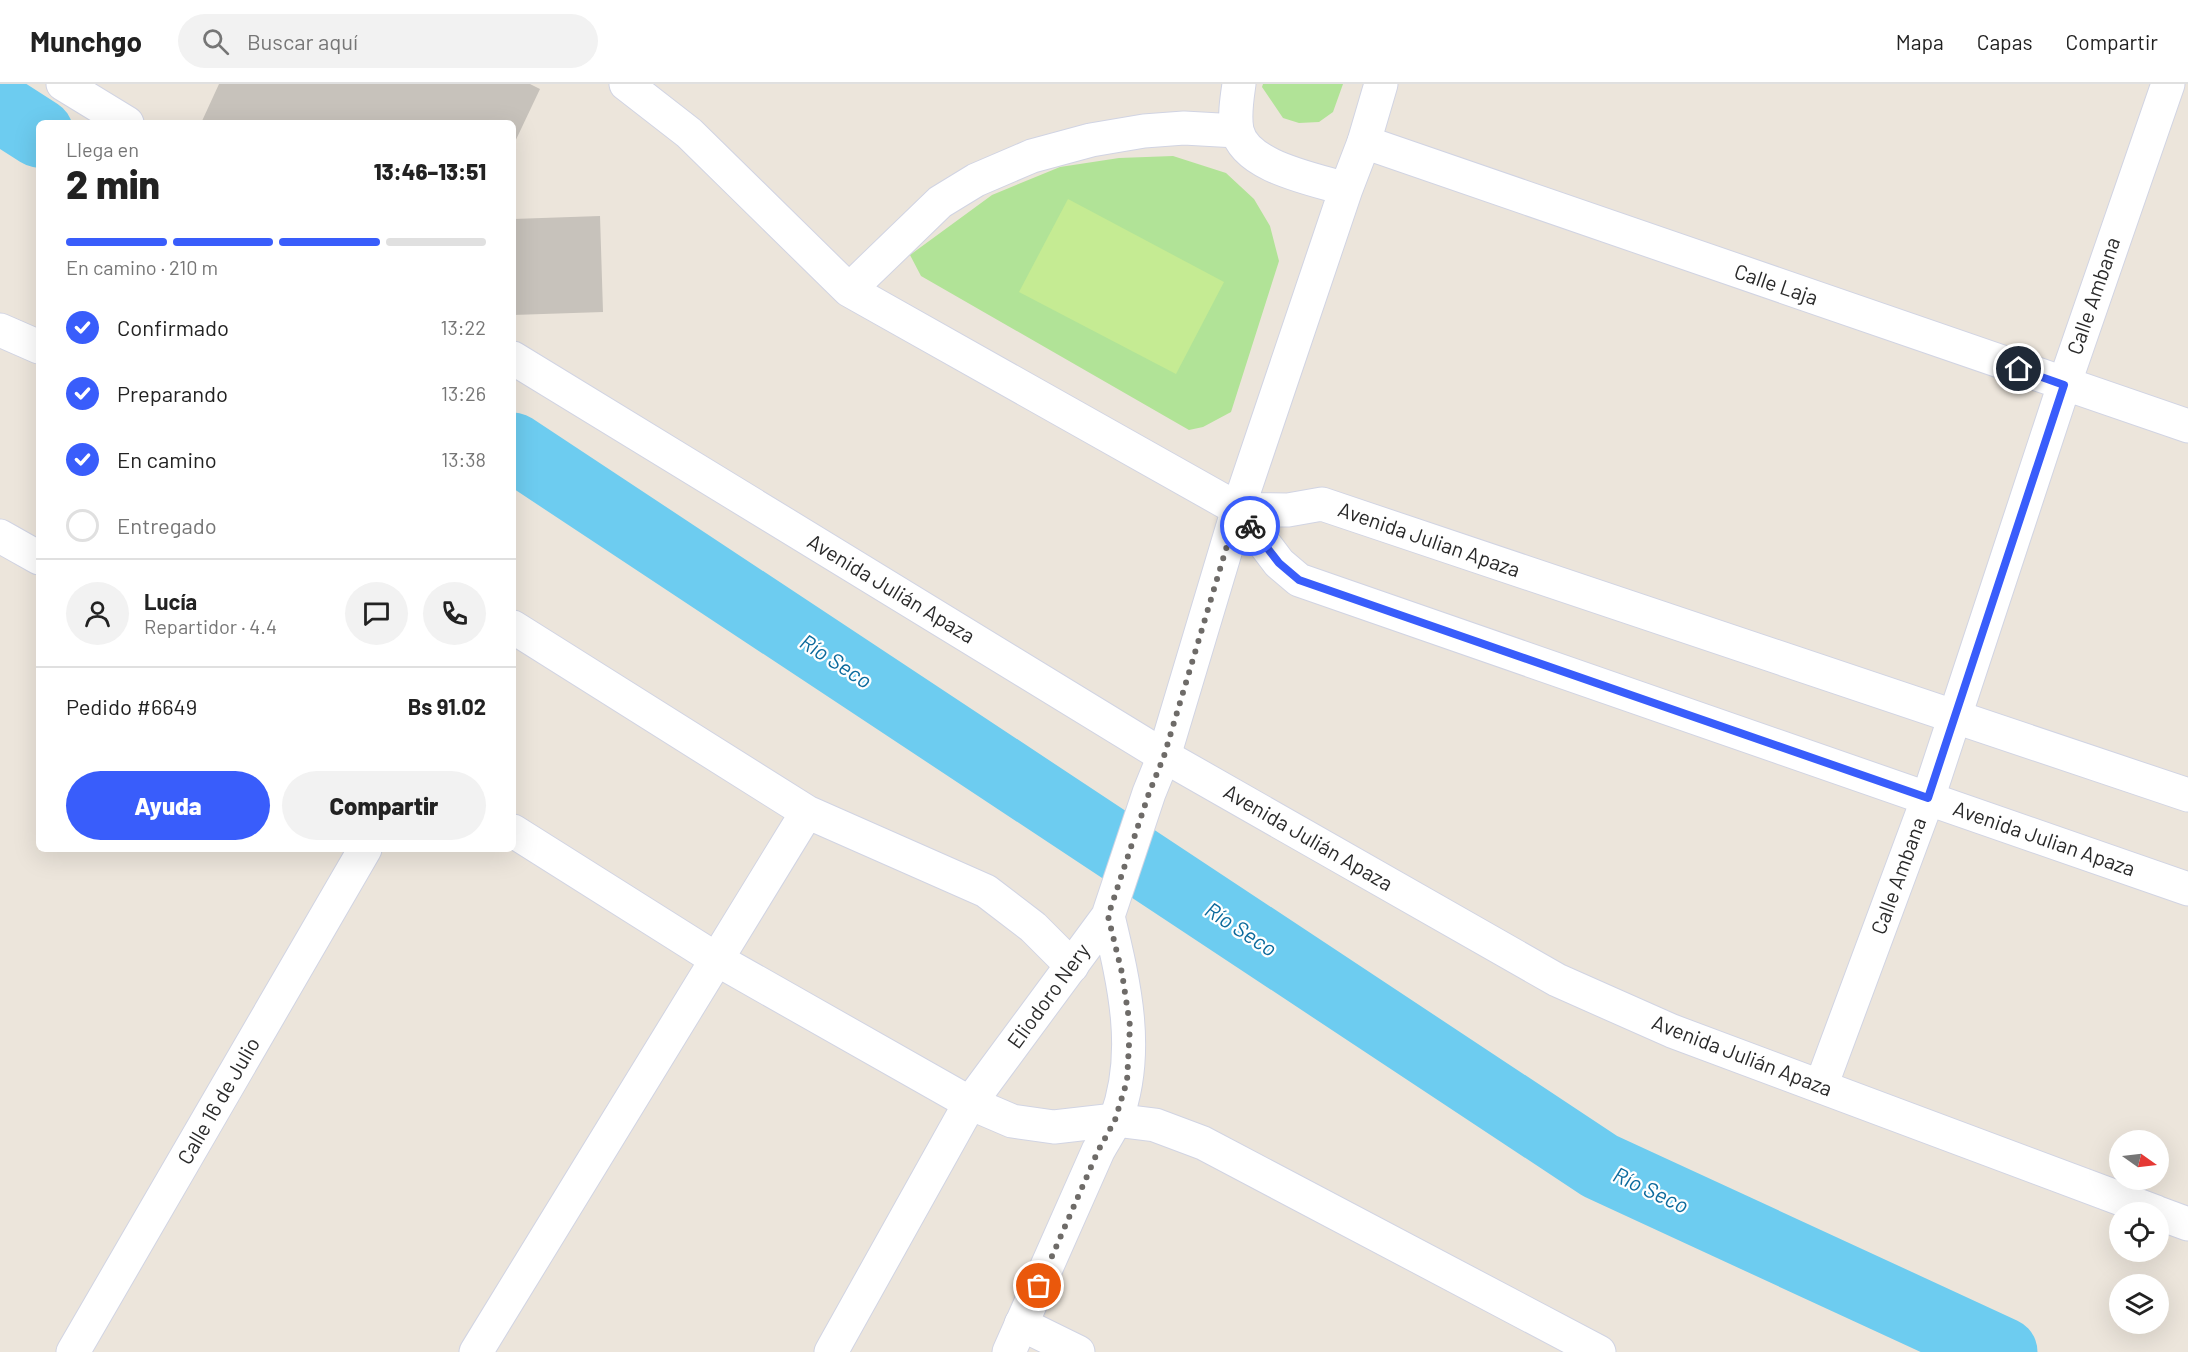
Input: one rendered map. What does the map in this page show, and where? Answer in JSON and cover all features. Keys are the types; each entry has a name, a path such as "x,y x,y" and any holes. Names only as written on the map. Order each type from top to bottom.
{"street":[{"path":"63,84 122,120"},
{"path":"626,84 689,133 849,290 1238,509"},
{"path":"1239,84 1236,106 1237,131 1248,151 1269,164 1346,189"},
{"path":"1111,909 1149,793 1164,756 1238,509 1364,142 1381,84"},
{"name":"Calle Ambana","path":"1821,1086 1928,798 2064,385 2168,84"},
{"path":"849,290 940,202 976,180 1032,156 1091,140 1144,131 1184,128 1237,131"},
{"name":"Calle Laja","path":"1364,142 2188,426"},
{"path":"0,330 36,346"},
{"name":"Avenida Julián Apaza","path":"516,360 1164,756 1557,980 1672,1031 2128,1202"},
{"name":"Avenida Julian Apaza","path":"1238,509 1288,510 1322,504 2188,795"},
{"name":"Avenida Julian Apaza","path":"1238,509 1279,563 1299,580 2188,889"},
{"path":"0,536 36,556"},
{"path":"516,629 807,812 986,891 1033,927 1072,966"},
{"path":"476,1352 807,812"},
{"path":"516,833 716,959 970,1103 1012,1121 1054,1127 1115,1120 1155,1125 1203,1143 1599,1352"},
{"name":"Calle 16 de Julio","path":"73,1352 363,852"},
{"name":"Eliodoro Nery","path":"831,1352 970,1103 1072,966 1111,909"},
{"name":"Eliodoro Nery","path":"1015,1338 1098,1151 1115,1120 1127,1081 1130,1026 1111,909"},
{"name":"Avenida Julián Apaza","path":"2169,1217 2188,1224"},
{"path":"1015,1338 1078,1352"}],"green space":[{"path":"1263,84 1343,84 1333,112 1319,122 1299,123 1283,118 1262,87"},
{"path":"1173,156 1226,173 1254,199 1270,226 1279,261 1231,412 1203,427 1189,430 921,276 910,255 992,195 1060,167 1119,158"},
{"path":"1068,199 1224,282 1176,374 1019,292"}],"building":[{"path":"219,84 530,84 540,89 516,140 516,120 202,120"},
{"path":"600,216 603,312 516,315 516,219"}],"waterway":[{"name":"Río Seco","path":"0,108 36,131"},
{"name":"Río Seco","path":"516,449 1600,1166 2003,1352"}],"way so far":[{"path":"1039,1286 1098,1151 1115,1120 1127,1081 1130,1026 1122,973 1108,916 1149,793 1164,756 1238,509 1250,526"}],"route":[{"path":"1250,526 1279,563 1299,580 1928,798 2064,385 2019,369"}]}
